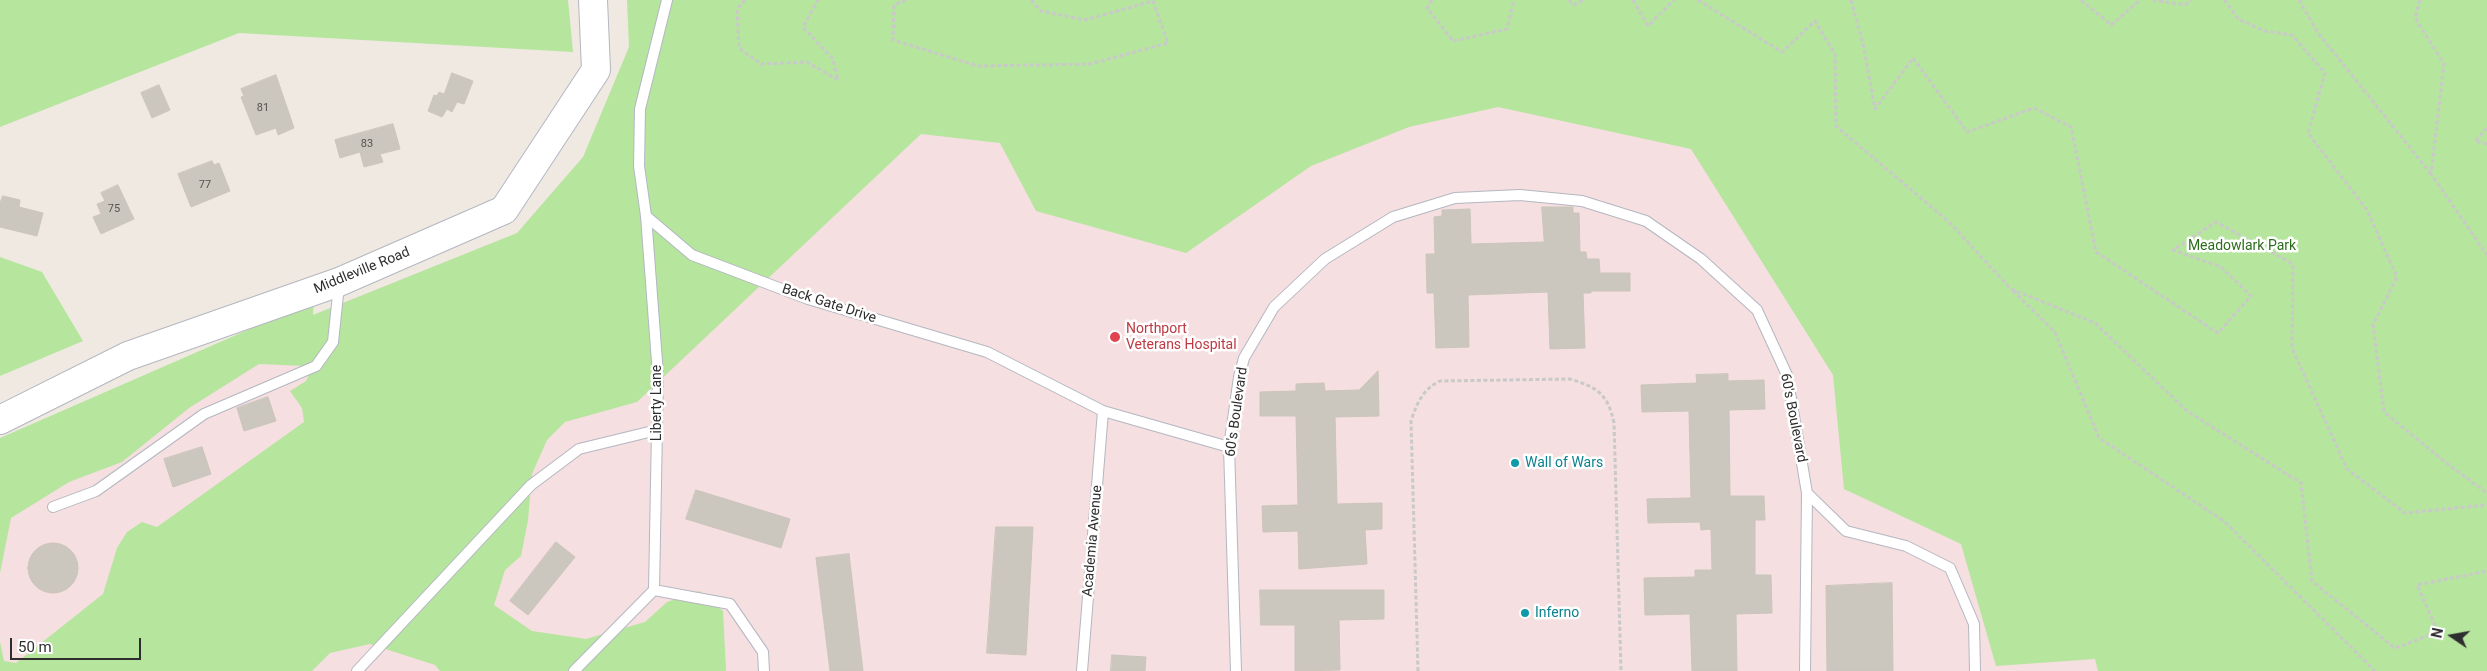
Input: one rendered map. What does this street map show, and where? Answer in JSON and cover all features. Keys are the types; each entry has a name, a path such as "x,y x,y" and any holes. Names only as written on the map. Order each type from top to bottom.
{"street":[{"name":"Middleville Road","path":"0,420 128,356 340,282 504,210 596,70 592,0"}],"lane":[{"path":"646,216 639,166 640,109 667,0"},
{"name":"60's Boulevard","path":"1236,671 1229,447 1239,377 1244,358 1274,307 1326,259 1393,217 1455,198 1520,195 1582,200 1646,221 1701,259 1757,310 1787,375 1807,493 1805,671"},
{"name":"Back Gate Drive","path":"646,216 692,255 808,299 987,352 1103,411 1229,447"},
{"name":"Liberty Lane","path":"646,216 658,375 654,590"},
{"path":"53,507 96,491 204,414 316,366 333,342 340,282"},
{"name":"Academia Avenue","path":"1082,671 1103,411"},
{"path":"357,671 531,485 578,449 657,430"},
{"path":"1807,493 1846,531 1906,546 1950,568 1974,624 1975,671"},
{"path":"574,671 654,590 730,604 763,652 764,671"}],"path":[{"path":"745,0 737,9 740,48 761,64 808,62 838,80 833,59 803,26 818,0"},
{"path":"906,0 894,5 893,40 978,66 1090,64 1168,43 1153,2 1085,20 1041,11 1031,0"},
{"path":"1432,0 1427,8 1453,41 1507,29 1514,0"},
{"path":"1569,0 1574,4 1583,0"},
{"path":"1634,0 1648,26 1674,0"},
{"path":"1698,0 1782,52 1814,20 1835,54 1836,126 1950,222 2011,289 2055,332 2099,438 2224,520 2374,671"},
{"path":"1851,0 1863,44 1875,109 1913,58 1967,132 2034,108 2071,127 2096,252 2218,333 2252,296 2221,267 2173,250 2216,222 2293,264 2292,348 2346,469 2405,512 2487,505"},
{"path":"2081,0 2111,25 2140,0"},
{"path":"2153,0 2185,5 2191,0"},
{"path":"2224,0 2238,19 2265,31 2292,35 2325,73 2308,133 2367,210 2397,277 2374,325 2384,412 2445,462 2487,492"},
{"path":"2299,0 2318,33 2431,174 2487,255"},
{"path":"2420,0 2415,18 2444,64 2431,174"},
{"path":"2487,128 2475,141 2487,144"},
{"path":"2011,289 2095,323 2187,411 2301,483 2312,581 2395,648 2438,632 2417,585 2487,571"},
{"path":"1418,671 1411,421 1416,405 1428,387 1440,381 1570,379 1590,385 1603,395 1611,409 1614,423 1621,671"}],"shaded area":[{"name":"Northport Veterans Hospital","path":"1703,105 2360,671 0,671 0,440 517,233 583,157 1297,108"}],"green space":[{"path":"0,0 568,0 573,52 239,33 0,127"},
{"name":"Meadowlark Park","path":"627,0 2487,0 2487,671 2098,671 2095,659 1996,666 1961,544 1844,489 1833,375 1691,149 1498,107 1409,127 1311,166 1186,253 1036,211 1000,143 921,134 637,402 565,422 547,440 532,474 528,520 521,556 505,570 494,605 532,631 586,639 645,622 667,602 699,591 723,611 726,671 440,671 435,665 370,644 330,653 312,671 0,671 0,642 4,661 16,663 103,594 117,548 127,532 142,522 157,527 304,422 302,408 290,391 306,381 315,362 305,366 259,364 189,408 122,462 69,482 11,518 0,573 0,438 314,301 313,315 517,233 583,157 629,47"},
{"path":"0,257 42,272 83,341 0,376"}],"building":[{"path":"452,73 473,81 464,104 457,102 452,112 447,109 442,117 428,111 434,95 437,96 439,92 444,94"},
{"path":"276,75 294,128 278,135 276,128 256,135 241,97 244,96 241,89"},
{"path":"159,85 170,110 152,118 141,93"},
{"path":"393,124 400,149 380,154 383,162 364,167 360,152 340,158 335,140"},
{"path":"212,161 214,165 219,163 230,191 191,207 178,174"},
{"path":"118,185 134,219 101,234 93,217 101,214 97,204 105,201 101,193"},
{"path":"3,196 20,200 19,207 43,213 37,236 0,227 0,203"},
{"path":"1542,207 1573,207 1573,213 1579,213 1580,252 1586,252 1587,259 1599,259 1600,273 1630,273 1630,291 1591,291 1591,293 1583,293 1585,348 1550,349 1548,292 1468,295 1469,347 1436,348 1434,293 1427,293 1426,254 1435,254 1434,217 1442,216 1442,210 1470,209 1471,244 1544,242"},
{"path":"1378,371 1379,416 1335,417 1337,504 1382,503 1382,529 1365,530 1367,564 1299,569 1298,531 1263,532 1262,506 1298,505 1296,416 1260,416 1260,392 1296,391 1296,384 1324,383 1325,391 1359,390"},
{"path":"1728,374 1728,381 1764,380 1765,409 1729,410 1730,496 1764,496 1765,520 1755,520 1755,575 1771,575 1772,613 1736,614 1737,671 1692,671 1690,614 1645,615 1644,578 1695,577 1695,570 1712,570 1711,529 1701,530 1700,522 1648,523 1647,499 1691,498 1689,411 1642,412 1641,385 1697,383 1696,375"},
{"path":"268,397 276,421 244,431 237,408"},
{"path":"202,447 211,474 173,487 164,459"},
{"path":"696,490 790,519 781,548 686,519"},
{"path":"996,527 1033,527 1026,655 987,653"},
{"path":"556,542 575,557 528,615 510,601"},
{"path":"48,543 58,543 71,550 78,563 78,573 71,586 58,593 48,593 39,589 32,582 28,573 28,563 32,554 39,547"},
{"path":"849,554 863,671 830,671 816,558"},
{"path":"1892,583 1893,671 1827,671 1826,586"},
{"path":"1260,590 1384,590 1384,619 1339,620 1340,670 1295,671 1295,625 1261,625"},
{"path":"1112,655 1146,657 1145,671 1111,671"}],"place":[{"name":"Northport Veterans Hospital","path":"1115,337"},
{"name":"Wall of Wars","path":"1515,463"},
{"name":"Inferno","path":"1525,613"}]}
